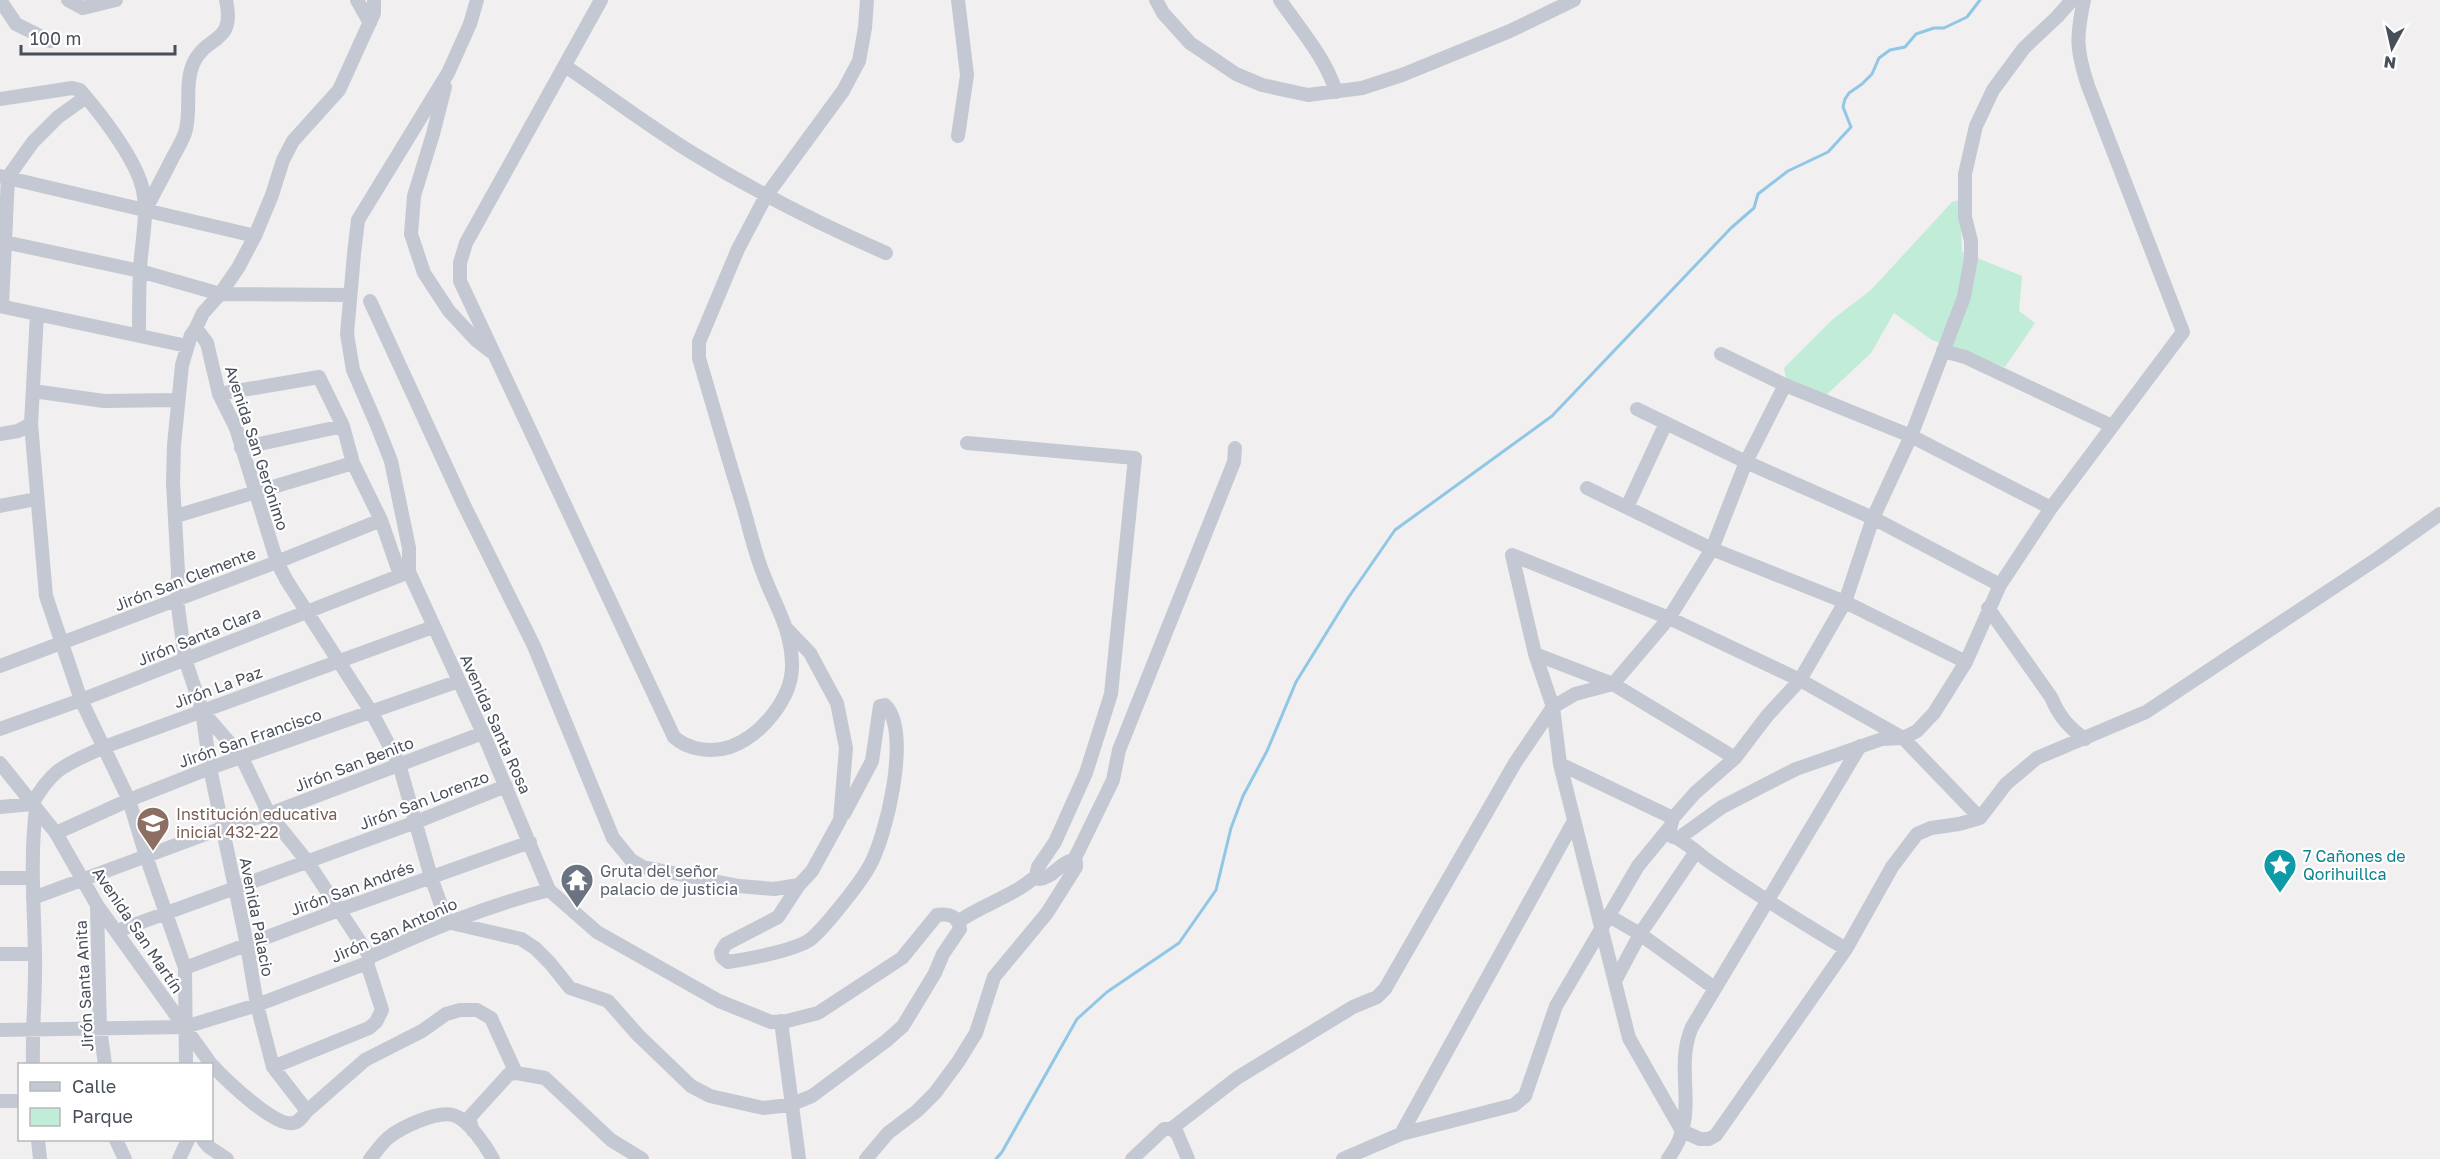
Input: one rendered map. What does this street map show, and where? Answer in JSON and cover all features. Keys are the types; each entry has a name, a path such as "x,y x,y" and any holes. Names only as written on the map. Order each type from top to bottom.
{"street":[{"path":"0,0 4,15 15,24 50,41"},
{"path":"68,0 82,8 116,0"},
{"path":"145,211 186,132 187,102 194,63 202,52 222,35 228,25 229,12 226,0"},
{"path":"357,0 370,23"},
{"path":"177,599 178,572 173,474 176,400 187,346 203,313 238,268 255,236 283,160 293,141 339,90 374,13 374,0"},
{"path":"404,574 409,548 391,461 352,370 347,334 358,220 368,200 410,138 448,73 470,24 477,0"},
{"path":"601,0 466,243 460,263 459,281 674,737 681,744 707,750 727,748 741,743 775,714 787,693 792,666 788,629"},
{"path":"840,820 846,748 837,703 810,653 788,629 763,574 699,358 699,342 738,249 765,196 843,91 859,61 866,28 867,0"},
{"path":"958,0 967,75 958,136"},
{"path":"1156,0 1162,13 1191,43 1236,74 1262,85 1308,95 1362,88 1402,75 1510,31 1574,0"},
{"path":"1280,0 1316,52 1336,92"},
{"path":"1343,1159 1401,1134 1500,1110 1514,1105 1525,1096 1556,1006 1638,866 1695,793 1735,758 1767,716 1800,680 1845,603 1873,518 1911,436 1964,297 1969,276 1971,241 1965,217 1965,174 1976,126 1993,90 2024,48 2072,0"},
{"path":"1679,838 1722,807 1796,769 1882,739 1903,738 1917,731 1934,713 1966,662 2000,585 2051,508 2183,332 2081,64 2077,45 2078,26 2084,0"},
{"path":"565,66 692,153 765,196 817,223 886,253"},
{"path":"448,73 414,196 411,234 424,273 449,311 491,353"},
{"path":"0,99 72,88 80,90 131,162 141,183 145,211 140,271 139,335"},
{"path":"86,97 58,117 33,142 4,177 1,306 187,346"},
{"path":"4,177 255,236"},
{"path":"3,242 140,271 220,294 350,295"},
{"path":"370,301 464,505 534,646 613,838 631,860 643,867 739,886 774,889 799,885"},
{"path":"38,314 31,424 46,596 81,700 129,800 185,968 186,1063"},
{"name":"Avenida San Gerónimo","path":"196,328 207,342 219,394 236,428 277,562 372,713 399,764 431,877 447,922"},
{"path":"1943,351 1965,357 2112,426"},
{"path":"1721,354 1785,385 1911,436 2051,508"},
{"name":"Avenida Santa Rosa","path":"219,394 319,377 344,426 353,463 404,574 433,627 483,733 549,890"},
{"path":"1132,1159 1164,1129 1171,1128 1238,1078 1353,1007 1377,997 1385,989 1515,763 1553,707 1575,694 1613,684 1670,618 1712,549 1746,462 1785,385"},
{"path":"33,392 104,401 176,400"},
{"path":"1637,409 1746,462 1873,518 2000,585"},
{"path":"1627,507 1666,423"},
{"path":"0,434 18,431 31,424"},
{"path":"241,448 344,426"},
{"path":"959,921 977,909 1023,888 1036,876 1038,867 1055,842 1086,773 1111,694 1135,458 967,443"},
{"path":"866,1159 888,1133 917,1111 935,1093 958,1062 976,1033 994,977 1047,913 1076,867 1074,860 1113,780 1119,750 1234,462 1235,448"},
{"path":"176,516 353,463"},
{"path":"1587,488 1712,549 1845,603 1966,662"},
{"path":"0,506 36,499"},
{"path":"1980,818 1903,738 1800,680 1670,618 1512,555 1535,654 1553,707 1560,764 1629,1038 1682,1131 1700,1139 1709,1139 1716,1135 1846,949 1892,867 1917,834 1931,828 1959,825 1980,818 2006,784 2037,758 2146,712 2378,558 2440,514"},
{"name":"Jirón San Clemente","path":"0,666 277,562 381,520"},
{"name":"Jirón Santa Clara","path":"0,729 81,700 404,574"},
{"name":"Avenida Palacio","path":"177,599 185,659 202,710 210,768 247,945 257,1005 273,1067 307,1111"},
{"path":"1988,608 2051,697 2058,713 2069,727 2085,739"},
{"name":"Jirón La Paz","path":"34,807 45,782 60,768 104,747 433,627"},
{"path":"1535,654 1613,684 1735,758"},
{"name":"Jirón San Francisco","path":"56,833 129,800 241,756 372,713 459,681"},
{"path":"885,705 893,716 897,759 887,818 870,867 819,932 808,941 743,960 728,962 722,957 721,952 726,944 778,917 799,885 812,871 872,761 880,706 885,705"},
{"path":"202,710 241,756 269,814 307,861 339,910 368,960 382,1010 376,1022 369,1028 273,1067"},
{"name":"Jirón San Benito","path":"33,898 222,828 269,814 483,733"},
{"path":"1668,1159 1682,1131 1685,1100 1683,1054 1686,1040 1713,987 1767,902 1860,746"},
{"name":"Avenida San Martín","path":"0,763 56,833 97,905 184,1027"},
{"path":"1560,764 1671,822"},
{"name":"Jirón San Lorenzo","path":"117,931 416,822 506,786"},
{"path":"0,807 34,807 33,1063"},
{"path":"1401,1134 1574,821"},
{"path":"1671,822 1669,833 1679,838 1695,853 1767,902 1846,949"},
{"name":"Jirón San Andrés","path":"185,968 530,842"},
{"path":"1615,981 1640,934 1695,853"},
{"path":"1036,876 1039,879 1045,878 1065,862 1074,860"},
{"path":"0,878 33,878"},
{"path":"549,890 582,920 611,940 719,1001 771,1022 781,1022 818,1013 902,958 937,915 946,914 959,921"},
{"name":"Jirón San Antonio","path":"0,1030 184,1027 257,1005 368,960 447,922 506,901 549,890"},
{"name":"Jirón Santa Anita","path":"97,905 100,1029 105,1063"},
{"path":"1609,916 1640,934 1713,987"},
{"path":"447,922 521,939 535,948 550,963 570,988 608,1001 638,1035 691,1086 710,1096 763,1108 790,1106 812,1096 868,1056 903,1026 935,973 942,954 957,935 960,928 959,921"},
{"path":"0,954 35,954"},
{"path":"213,1067 228,1082 273,1117 289,1124 296,1123 364,1060 422,1031 446,1014 460,1010 477,1010 491,1018 516,1073"},
{"path":"781,1022 790,1106 799,1159"},
{"path":"184,1027 210,1063"},
{"path":"473,1131 469,1118 509,1074 516,1073 545,1078 611,1140 642,1159"},
{"path":"0,1101 18,1101"},
{"path":"370,1159 387,1139 401,1129 440,1114 453,1115 461,1119 485,1145 493,1159"},
{"path":"1171,1128 1177,1133 1188,1159"},
{"path":"38,1141 40,1159"},
{"path":"116,1141 125,1159"},
{"path":"179,1159 188,1141"},
{"path":"204,1141 208,1147 227,1159"}],"green space":[{"path":"1960,200 1962,252 2022,276 2019,311 2035,323 2005,367 1932,340 1894,313 1871,353 1823,398 1786,378 1784,368 1833,319 1871,290 1952,202"}],"waterway":[{"path":"996,1159 1077,1019 1107,992 1179,943 1216,890 1231,828 1243,796 1267,751 1296,682 1348,598 1395,530 1552,416 1731,228 1754,208 1758,194 1788,171 1828,152 1851,127 1843,107 1845,99 1872,74 1879,58 1890,50 1905,47 1916,34 1934,28 1944,28 1967,17 1980,0"}],"place":[{"name":"Institución educativa inicial 432-22","path":"153,852"},
{"name":"7 Cañones de Qorihuillca","path":"2280,894"},
{"name":"Gruta del señor palacio de justicia","path":"577,909"}]}
